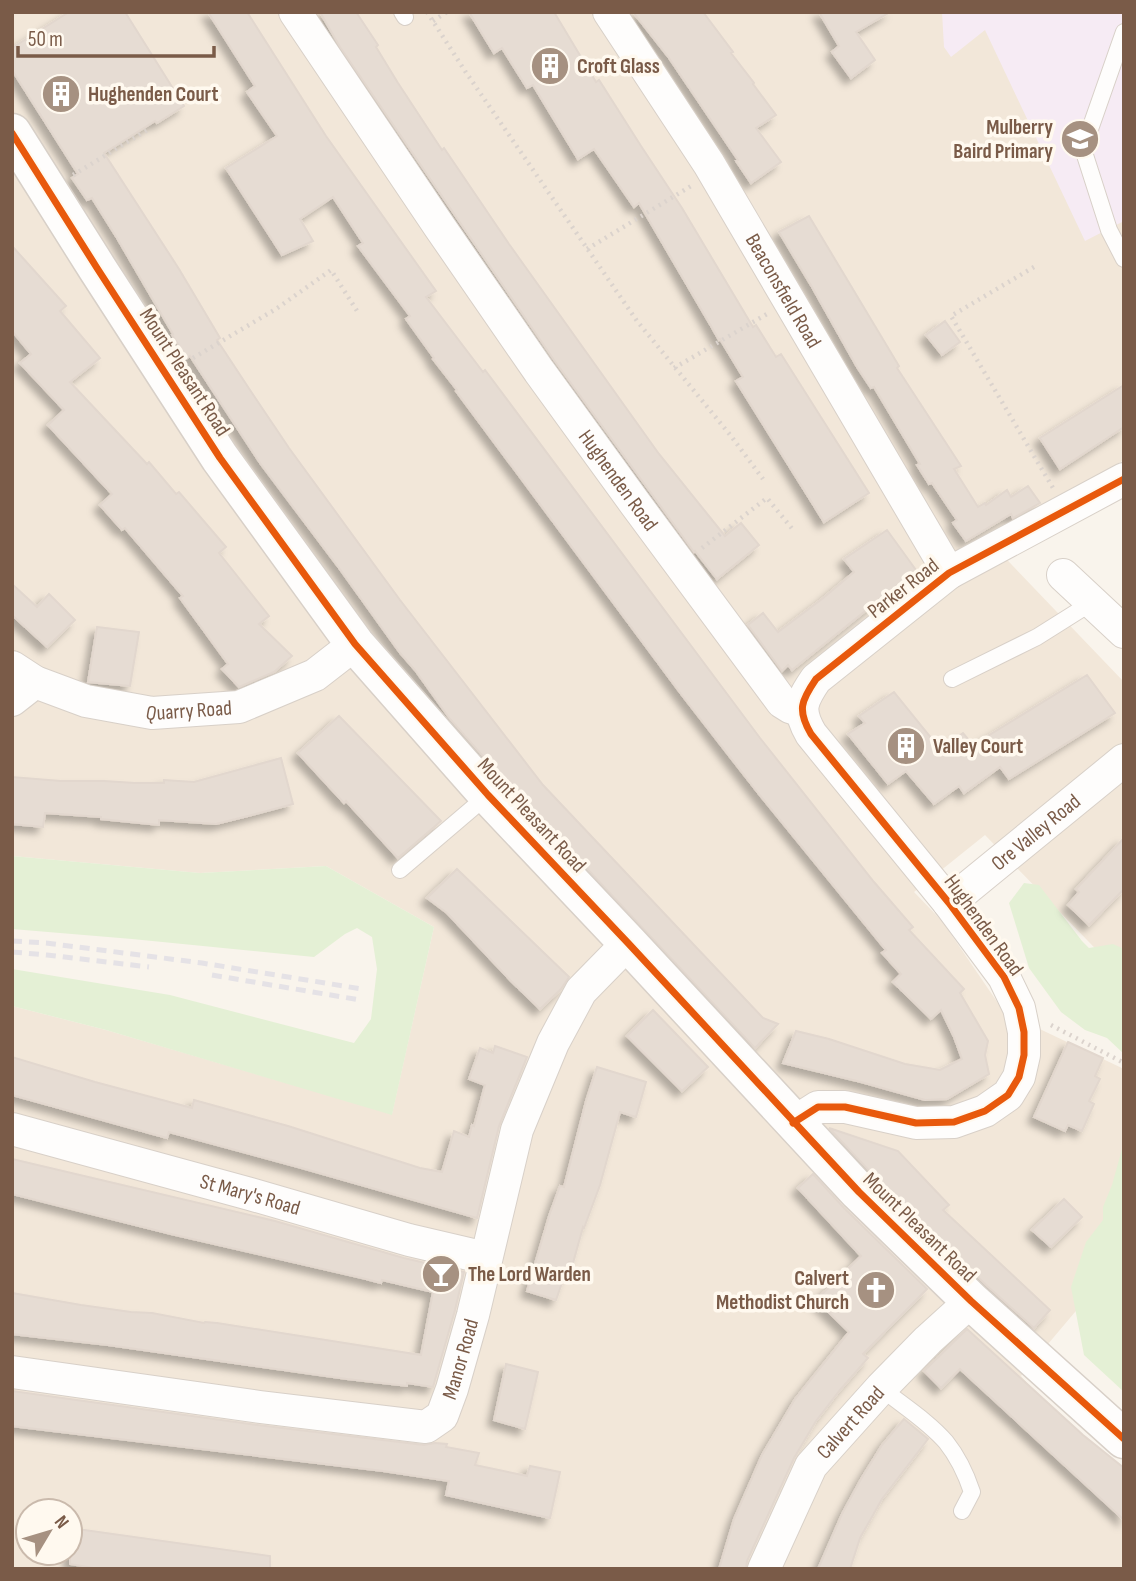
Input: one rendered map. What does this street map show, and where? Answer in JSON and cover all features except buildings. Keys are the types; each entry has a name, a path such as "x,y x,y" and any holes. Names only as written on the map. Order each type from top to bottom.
{"street":[{"name":"Hughenden Road","path":"295,12 500,315 680,565 782,702 790,708 802,710 811,734 948,903 1004,977 1020,1008 1024,1055 1019,1077 1007,1095 985,1111 954,1122 916,1123 845,1107 818,1107 793,1123"},
{"name":"Beaconsfield Road","path":"609,12 714,172 949,573"},
{"name":"Mount Pleasant Road","path":"12,133 220,458 355,644 488,795 859,1192 971,1301 1124,1439"},
{"name":"Parker Road","path":"802,710 804,696 816,679 949,573 1124,479"},
{"path":"1063,575 1124,632"},
{"name":"Quarry Road","path":"20,683 86,701 152,713 239,707 315,675 355,644"},
{"name":"Ore Valley Road","path":"948,903 1124,760"},
{"name":"Manor Road","path":"12,1372 426,1427 442,1416 453,1389 517,1130 553,1043 581,991 628,943"},
{"name":"St Mary's Road","path":"12,1129 409,1240 486,1258"},
{"name":"Calvert Road","path":"764,1569 811,1466 881,1388 971,1301"}],"lane":[{"path":"1124,32 1083,149 1110,230 1124,259"},
{"path":"953,679 1037,637 1091,603"},
{"path":"400,870 488,795"},
{"path":"881,1388 935,1432 953,1452 964,1469 972,1492 962,1511"}],"path":[{"path":"427,12 637,321 763,479"},
{"path":"433,21 447,12"},
{"path":"48,190 149,129"},
{"path":"587,249 714,172"},
{"path":"1034,267 951,316 1066,510"},
{"path":"166,374 276,309 331,270 359,314"},
{"path":"674,368 789,300"},
{"path":"680,565 767,498 794,531"},
{"path":"1020,1008 1124,1063"}],"shaded area":[{"path":"12,12 1124,12 1124,460 988,540 1124,682 1124,978 985,835 914,892 942,921 1004,1012 1124,1069 1124,1254 1021,1376 1124,1470 1124,1569 12,1569 12,1006 106,1030 392,1114 434,927 326,866 200,873 12,856"},
{"name":"Mulberry Baird Primary","path":"942,12 1124,12 1124,221 1085,241 985,30 951,57 944,47"}],"green space":[{"path":"12,856 200,873 326,866 434,927 392,1115 106,1030 12,1006 12,969 170,995 354,1043 371,1019 377,969 372,937 357,928 314,957 12,929"},
{"path":"1024,883 1039,885 1089,948 1113,944 1124,949 1124,1054 1107,1038 1085,1030 1061,1012 1029,968 1009,903"},
{"path":"1124,1142 1124,1392 1084,1355 1071,1287 1086,1242 1103,1220 1103,1207"}],"railway":[{"path":"12,941 202,963 362,989"},
{"path":"12,952 149,967"},
{"path":"212,975 360,1000"}],"cycle path":[{"path":"12,133 220,458 355,644 488,795 859,1192 971,1301 1124,1439"},
{"path":"793,1123 818,1107 845,1107 916,1123 954,1122 985,1111 1008,1095 1019,1077 1024,1055 1024,1032 1019,1008 1004,977 949,903 811,734 802,712 807,694 816,679 949,573 1124,479"}],"place":[{"name":"Croft Glass","path":"550,66"},
{"name":"Hughenden Court","path":"61,94"},
{"name":"Mulberry Baird Primary","path":"1080,139"},
{"name":"Valley Court","path":"906,746"},
{"name":"The Lord Warden","path":"441,1274"},
{"name":"Calvert Methodist Church","path":"876,1290"}]}
